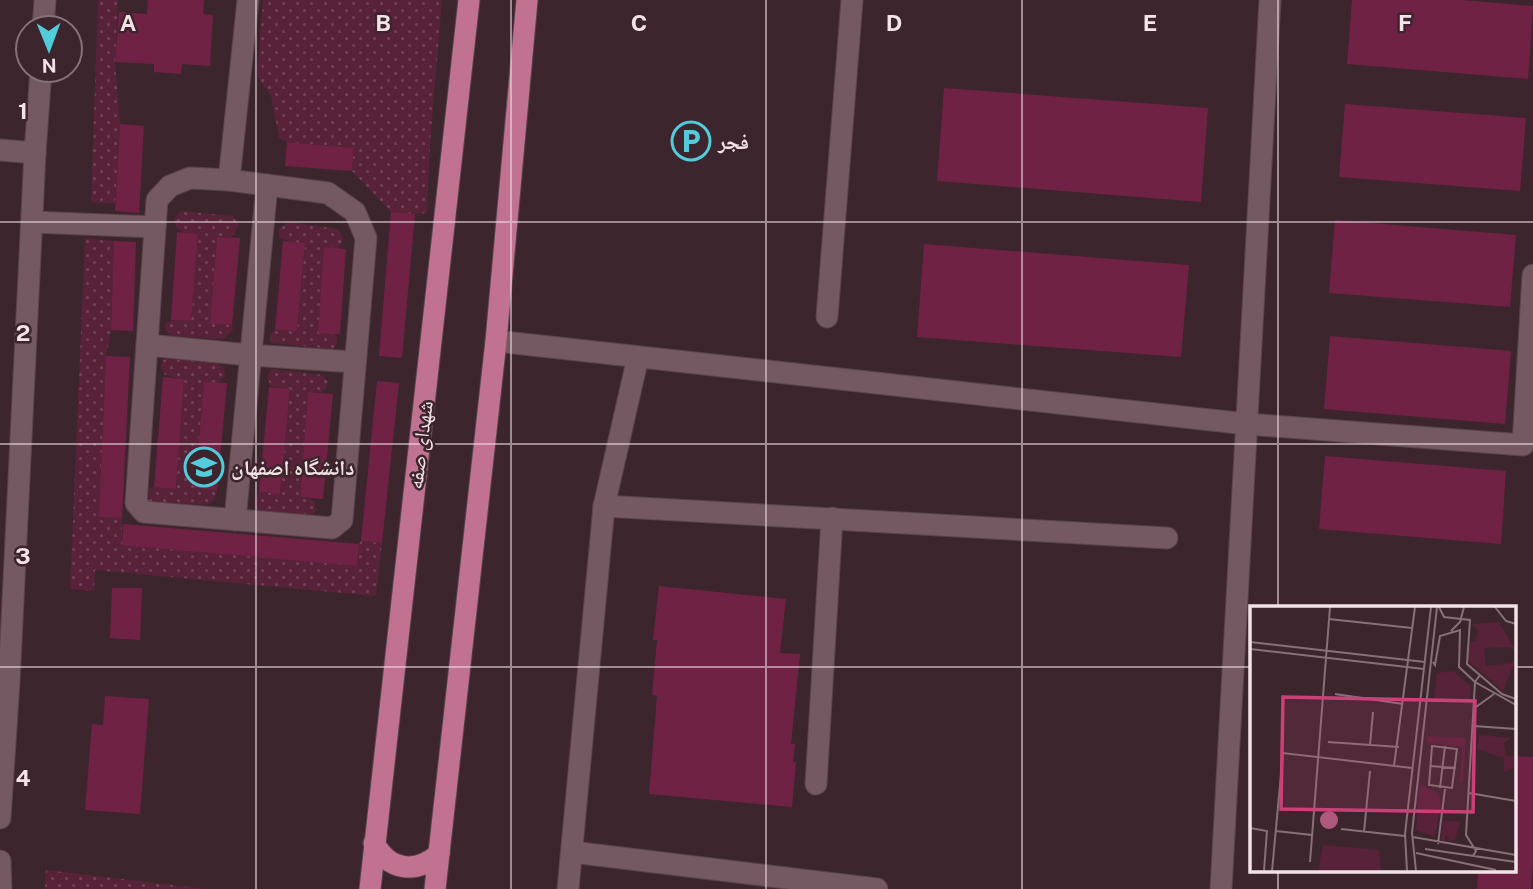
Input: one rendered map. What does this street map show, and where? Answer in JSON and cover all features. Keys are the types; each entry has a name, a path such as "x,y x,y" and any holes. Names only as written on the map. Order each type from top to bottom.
{"main road":[{"name":"شهدای صفه","path":"370,889 469,0"},
{"path":"435,889 496,341 527,0"},
{"path":"374,844 385,859 403,867 423,865 439,854"}],"lane":[{"path":"229,180 248,0"},
{"path":"827,317 852,0"},
{"path":"1221,889 1270,0"},
{"path":"0,818 5,682 40,84"},
{"path":"0,150 35,153"},
{"path":"190,178 229,180 328,193 355,212 366,238 342,520 332,528 144,512 136,503 157,200 170,186 190,178"},
{"path":"235,520 267,185"},
{"path":"32,222 155,227"},
{"path":"496,341 1247,424 1523,445 1533,275"},
{"path":"147,345 354,362"},
{"path":"568,889 604,506 638,356"},
{"path":"604,506 1167,538"},
{"path":"816,784 832,518"},
{"path":"572,852 877,889"},
{"path":"0,861 1,889"}],"shaded area":[{"path":"98,0 118,0 115,62 120,124 115,204 91,202"},
{"path":"263,0 442,0 427,213 391,212 352,171 354,148 287,142 279,138 271,96 257,76"},
{"path":"181,211 233,216 239,225 230,238 217,237 210,323 232,325 233,330 224,339 172,336 166,331 165,325 171,320 191,321 198,234 185,233 176,228 174,219"},
{"path":"288,222 338,229 343,237 338,248 325,247 333,333 337,337 337,344 333,349 271,343 270,334 275,330 297,331 305,244 279,238 279,229"},
{"path":"85,238 114,241 99,517 122,518 122,544 357,566 361,541 382,543 376,596 95,570 94,591 70,589"},
{"path":"163,360 216,363 224,368 225,376 218,383 204,382 195,488 217,490 214,499 206,505 148,501 149,489 176,488 184,379 165,375 161,367"},
{"path":"271,369 322,375 328,381 324,391 308,392 300,497 313,500 316,509 313,514 257,511 254,502 259,492 280,493 290,389 270,386 268,376"},
{"path":"46,870 206,889 45,889"}],"building":[{"path":"148,0 204,0 203,14 213,15 210,66 182,64 181,74 154,72 154,64 115,62 119,12 147,14"},
{"path":"1352,0 1462,0 1533,6 1528,79 1347,64"},
{"path":"944,88 1208,108 1201,202 937,181"},
{"path":"1345,104 1526,118 1520,191 1339,177"},
{"path":"120,124 144,126 139,213 115,211"},
{"path":"287,142 354,148 352,171 285,166"},
{"path":"391,212 415,214 402,358 379,356"},
{"path":"1335,220 1516,235 1510,307 1329,293"},
{"path":"177,232 198,234 191,321 171,320"},
{"path":"217,237 240,238 232,325 210,324"},
{"path":"114,241 136,242 133,331 111,330"},
{"path":"283,241 305,243 297,331 275,330"},
{"path":"924,244 1189,265 1181,357 917,337"},
{"path":"324,247 346,249 340,334 318,333"},
{"path":"1330,336 1511,351 1505,424 1324,409"},
{"path":"106,356 130,357 122,518 99,517"},
{"path":"163,377 184,379 176,489 154,487"},
{"path":"377,381 399,383 382,543 361,541"},
{"path":"204,382 227,383 217,490 195,488"},
{"path":"269,387 290,389 280,494 259,492"},
{"path":"308,392 333,394 323,499 300,497"},
{"path":"1325,456 1506,471 1501,544 1319,529"},
{"path":"123,524 359,544 357,566 122,545"},
{"path":"659,586 786,599 780,653 800,654 791,744 795,744 793,762 796,762 792,807 649,794 657,696 652,695 657,640 653,640"},
{"path":"112,588 142,588 140,640 110,638"},
{"path":"105,696 149,699 140,814 85,810 92,724 103,725"},
{"path":"1516,756 1533,757 1531,889 1477,889 1478,872 1516,872"}],"place":[{"name":"فجر","path":"691,141"},
{"name":"دانشگاه اصفهان","path":"204,467"}]}
